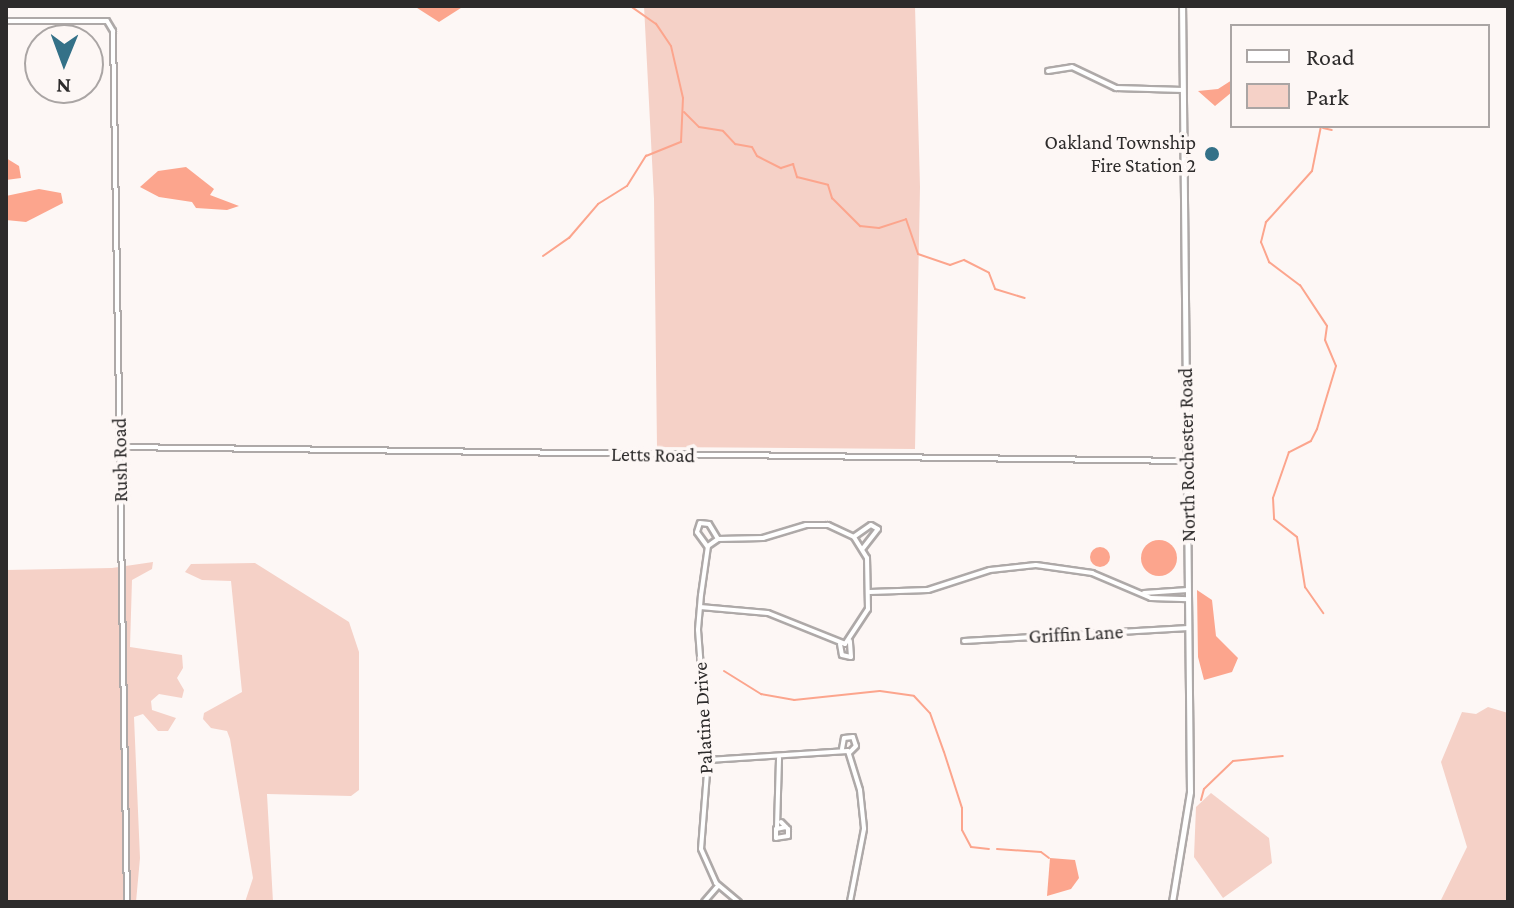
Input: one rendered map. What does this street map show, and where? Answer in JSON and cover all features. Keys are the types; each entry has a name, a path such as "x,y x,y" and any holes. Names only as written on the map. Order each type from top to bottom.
{"main road":[{"name":"North Rochester Road","path":"1172,902 1190,792 1182,6"}],"street":[{"name":"Rush Road","path":"6,21 107,21 114,42 127,902"},
{"path":"1048,71 1072,67 1116,88 1183,90"},
{"name":"Letts Road","path":"119,447 1187,461"},
{"name":"Palatine Drive","path":"739,902 718,886 701,849 708,760 700,607 708,546 697,532 700,523 709,524 718,539 763,538 816,525 838,527 854,537 871,525 878,529 863,548 870,592"},
{"path":"854,537 863,548"},
{"path":"708,546 718,539"},
{"path":"840,644 843,656 851,657 850,641 865,616 870,592 928,590 990,570 1036,565 1092,573 1157,599 1189,599"},
{"path":"1144,593 1188,590"},
{"path":"700,607 768,613 840,644 850,641"},
{"name":"Griffin Lane","path":"964,641 1189,628"},
{"path":"842,750 842,740 851,736 856,743 849,753 864,829 850,902"},
{"path":"708,760 779,758 842,750 849,753"},
{"path":"779,758 781,822 775,835 780,840 788,836 781,822"},
{"path":"777,827 786,827"},
{"path":"704,902 718,886"},
{"path":"723,902 729,896"}],"green space":[{"path":"644,6 915,6 920,187 915,449 657,447 654,199"},
{"path":"153,562 152,569 132,580 130,647 182,655 183,668 177,678 184,690 182,698 159,694 151,701 152,710 176,718 168,731 158,731 143,714 134,717 140,858 136,902 6,902 6,570 112,568"},
{"path":"255,563 349,622 359,652 359,790 351,796 267,794 273,902 245,902 253,878 230,739 227,731 211,728 203,719 204,713 242,692 231,581 202,580 185,572 191,564"},
{"path":"1488,707 1508,713 1508,902 1440,902 1467,847 1441,762 1462,712 1476,714"},
{"path":"1211,793 1269,838 1272,863 1223,898 1194,857 1196,807"}],"shaded area":[{"path":"414,6 464,6 439,22"},
{"path":"1230,81 1230,94 1215,106 1198,91 1218,89"},
{"path":"6,158 19,166 21,178 6,180"},
{"path":"186,167 214,189 210,195 239,206 227,210 196,208 192,202 159,197 140,187 158,171"},
{"path":"39,189 61,193 63,203 26,222 6,220 6,196"},
{"path":"1159,540 1172,545 1177,558 1172,571 1159,576 1146,571 1141,558 1146,545"},
{"path":"1100,547 1107,550 1110,557 1107,564 1100,567 1093,564 1090,557 1093,550"},
{"path":"1197,590 1212,600 1216,636 1238,658 1232,672 1204,680 1198,657"},
{"path":"1050,858 1075,860 1079,878 1071,889 1047,896"}],"waterway":[{"path":"543,256 569,238 598,204 627,186 646,156 681,142 683,98 671,46 656,24 630,6"},
{"path":"684,112 699,127 723,131 735,144 752,147 757,156 781,168 793,164 797,177 828,185 832,198 860,226 879,228 906,219 918,254 950,265 964,260 989,273 995,289 1025,298"},
{"path":"1321,128 1312,171 1266,222 1261,242 1269,262 1300,285 1327,326 1325,340 1336,366 1317,429 1311,441 1289,452 1273,498 1274,519 1297,537 1305,587 1323,613"},
{"path":"1323,128 1332,130"},
{"path":"724,671 761,694 794,700 880,691 914,696 930,713 944,752 962,808 962,830 971,847 989,849"},
{"path":"1201,800 1204,789 1233,761 1283,756"},
{"path":"997,849 1041,852 1049,858"}],"place":[{"name":"Oakland Township Fire Station 2","path":"1212,154"}]}
